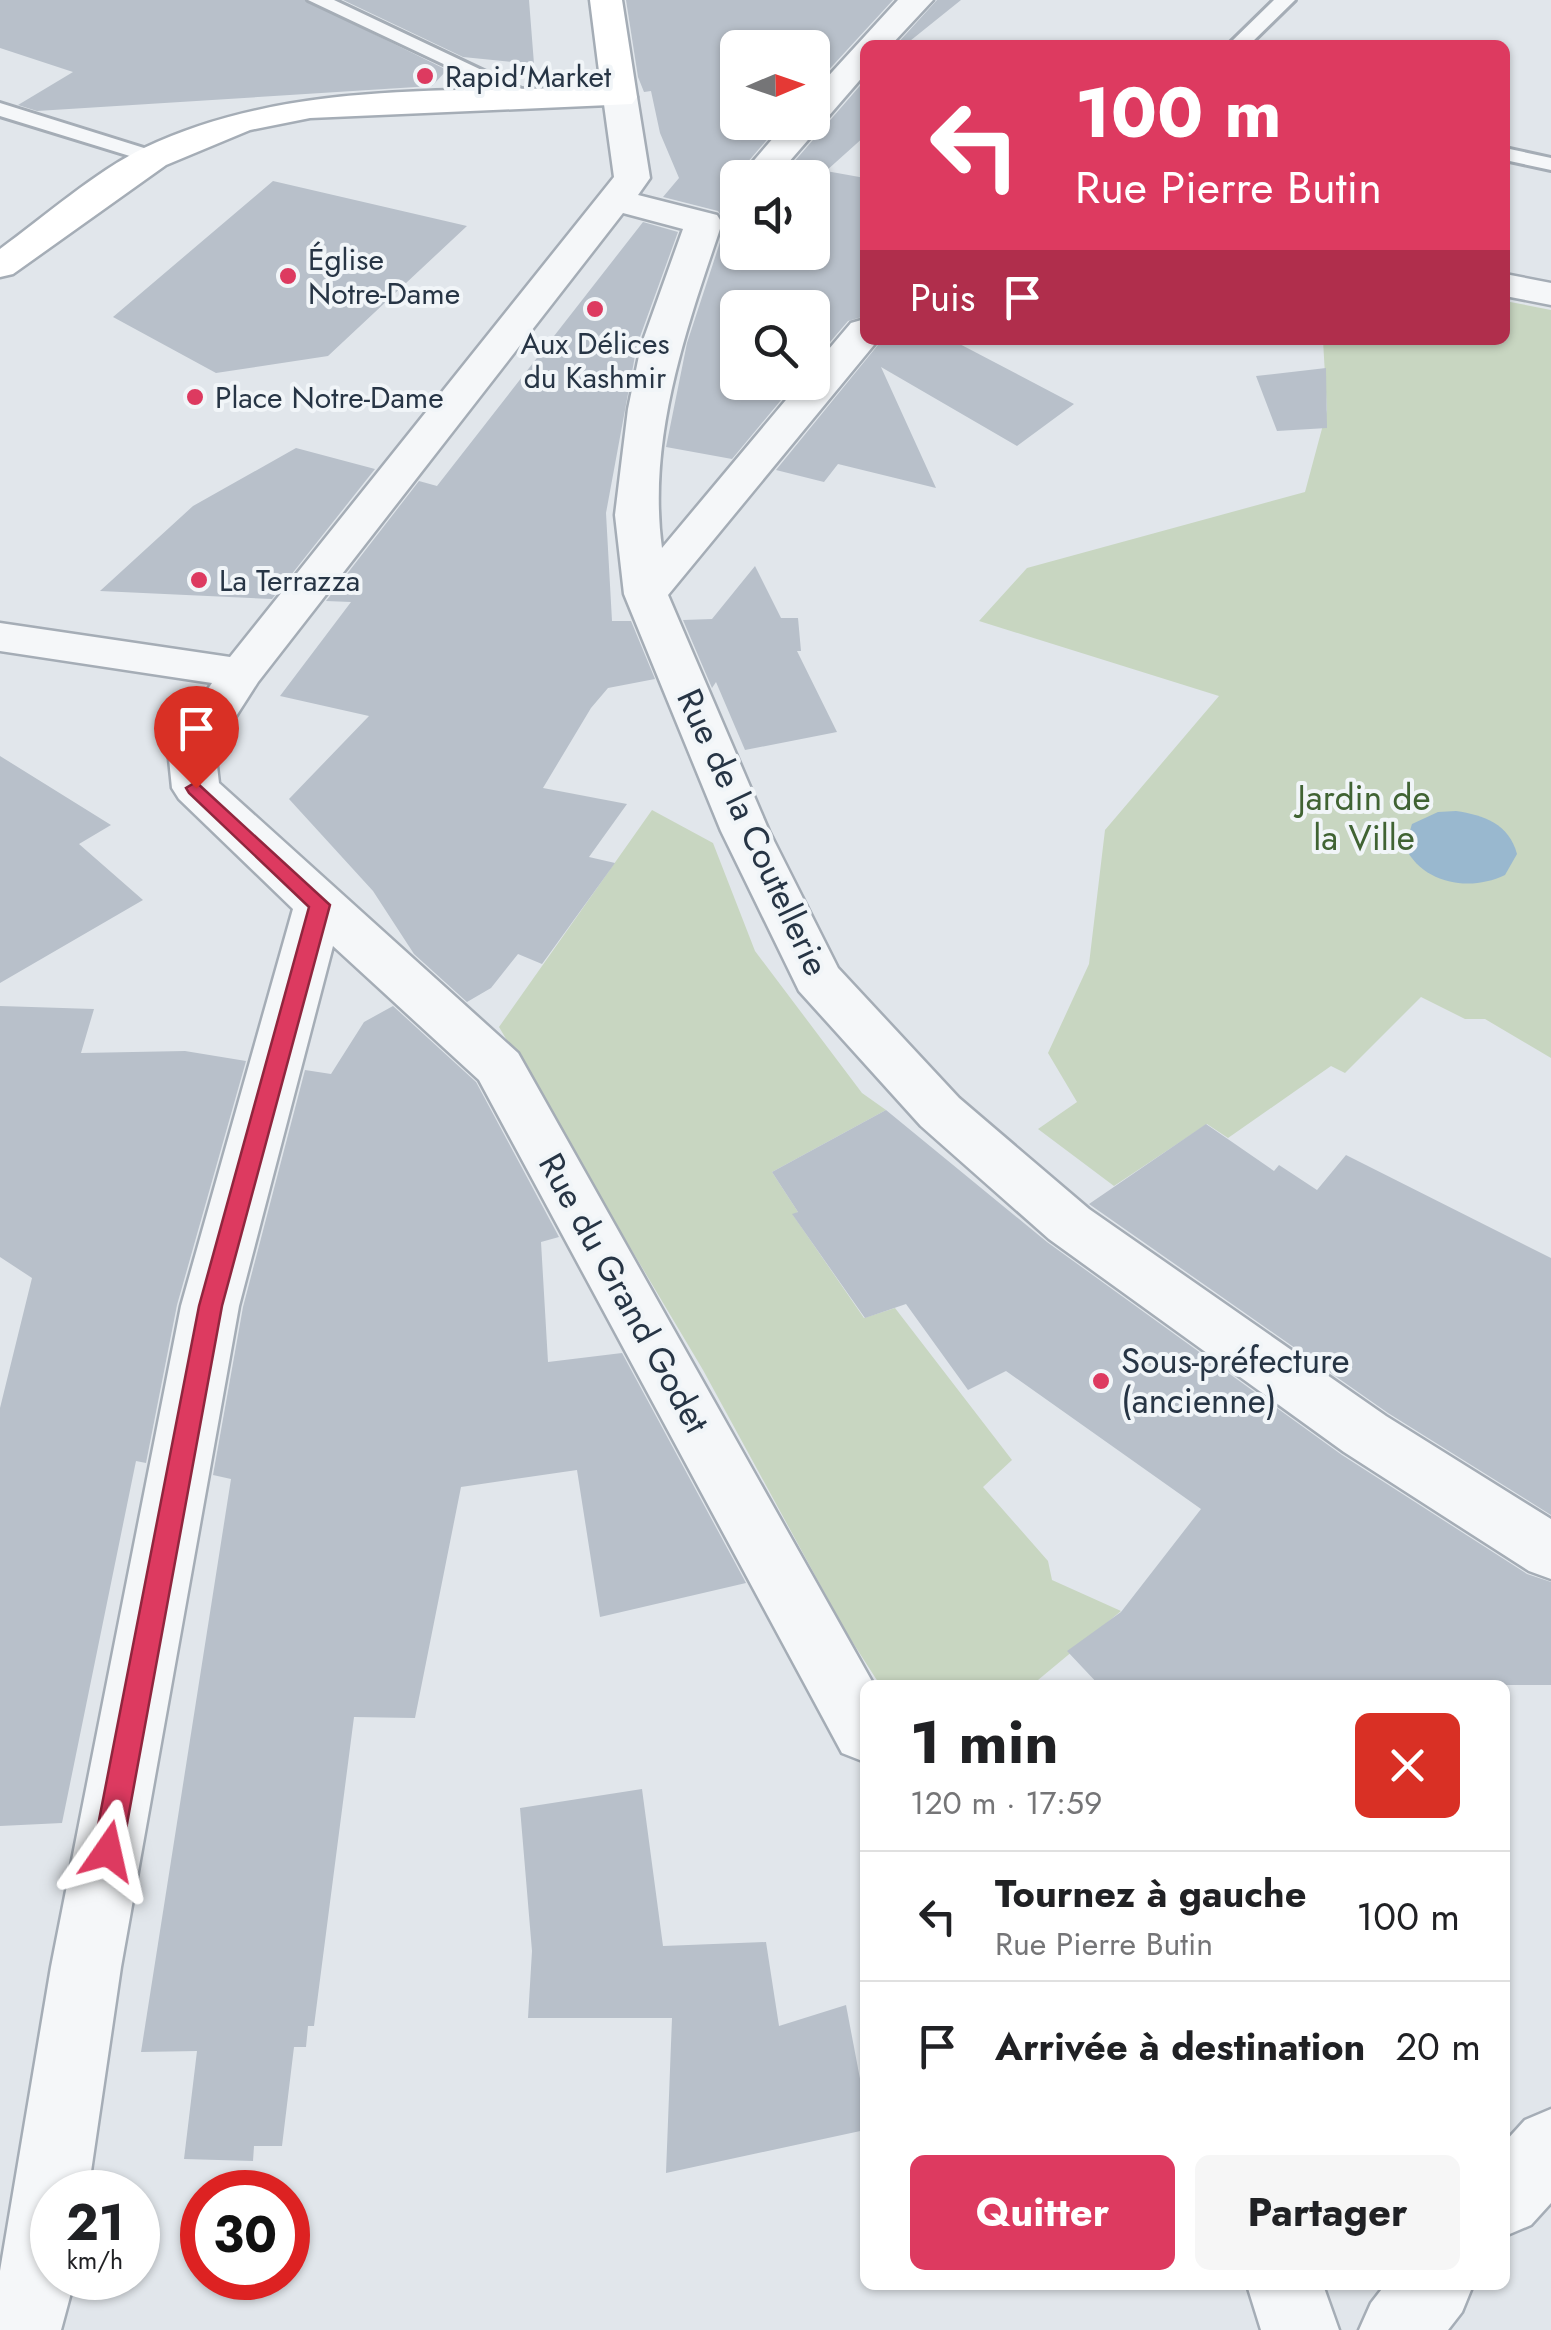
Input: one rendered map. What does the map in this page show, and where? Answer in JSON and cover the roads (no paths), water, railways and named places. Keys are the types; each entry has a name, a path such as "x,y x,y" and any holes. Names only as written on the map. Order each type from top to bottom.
{"street":[{"path":"0,637 242,673 632,178 606,0"},
{"path":"877,40 916,0"},
{"path":"830,94 860,60"},
{"path":"0,266 153,157 218,127 294,110 620,98"},
{"path":"772,160 790,140"},
{"path":"615,200 704,223 720,209"},
{"name":"Rue de la Coutellerie","path":"704,223 661,346 648,410 636,515 646,594 745,831 817,978 940,1112 1069,1224 1366,1434 1551,1552"},
{"path":"1510,286 1551,294"},
{"path":"646,594 860,338"},
{"name":"Rue du Grand Godet","path":"242,673 191,749 196,788 499,1066 860,1723"},
{"path":"22,2330 34,2297 86,1968 210,1306 320,905"},
{"path":"1510,2194 1551,2146"},
{"path":"1287,2290 1300,2330"},
{"path":"1398,2330 1430,2290"}],"lane":[{"path":"318,0 535,100"},
{"path":"1243,40 1286,0"},
{"path":"0,109 153,157"},
{"path":"1510,155 1551,164"}],"water":[{"path":"1456,811 1485,818 1508,835 1517,854 1505,875 1477,883 1449,881 1435,877 1413,860 1405,847 1412,824 1438,812"}],"place":[{"name":"Rapid'Market","path":"425,76"},
{"name":"Église Notre-Dame","path":"288,276"},
{"name":"Aux Délices du Kashmir","path":"595,309"},
{"name":"Place Notre-Dame","path":"195,397"},
{"name":"La Terrazza","path":"199,580"},
{"name":"Sous-préfecture (ancienne)","path":"1101,1381"}],"park label":[{"name":"Jardin de la Ville","path":"1364,818"}]}
